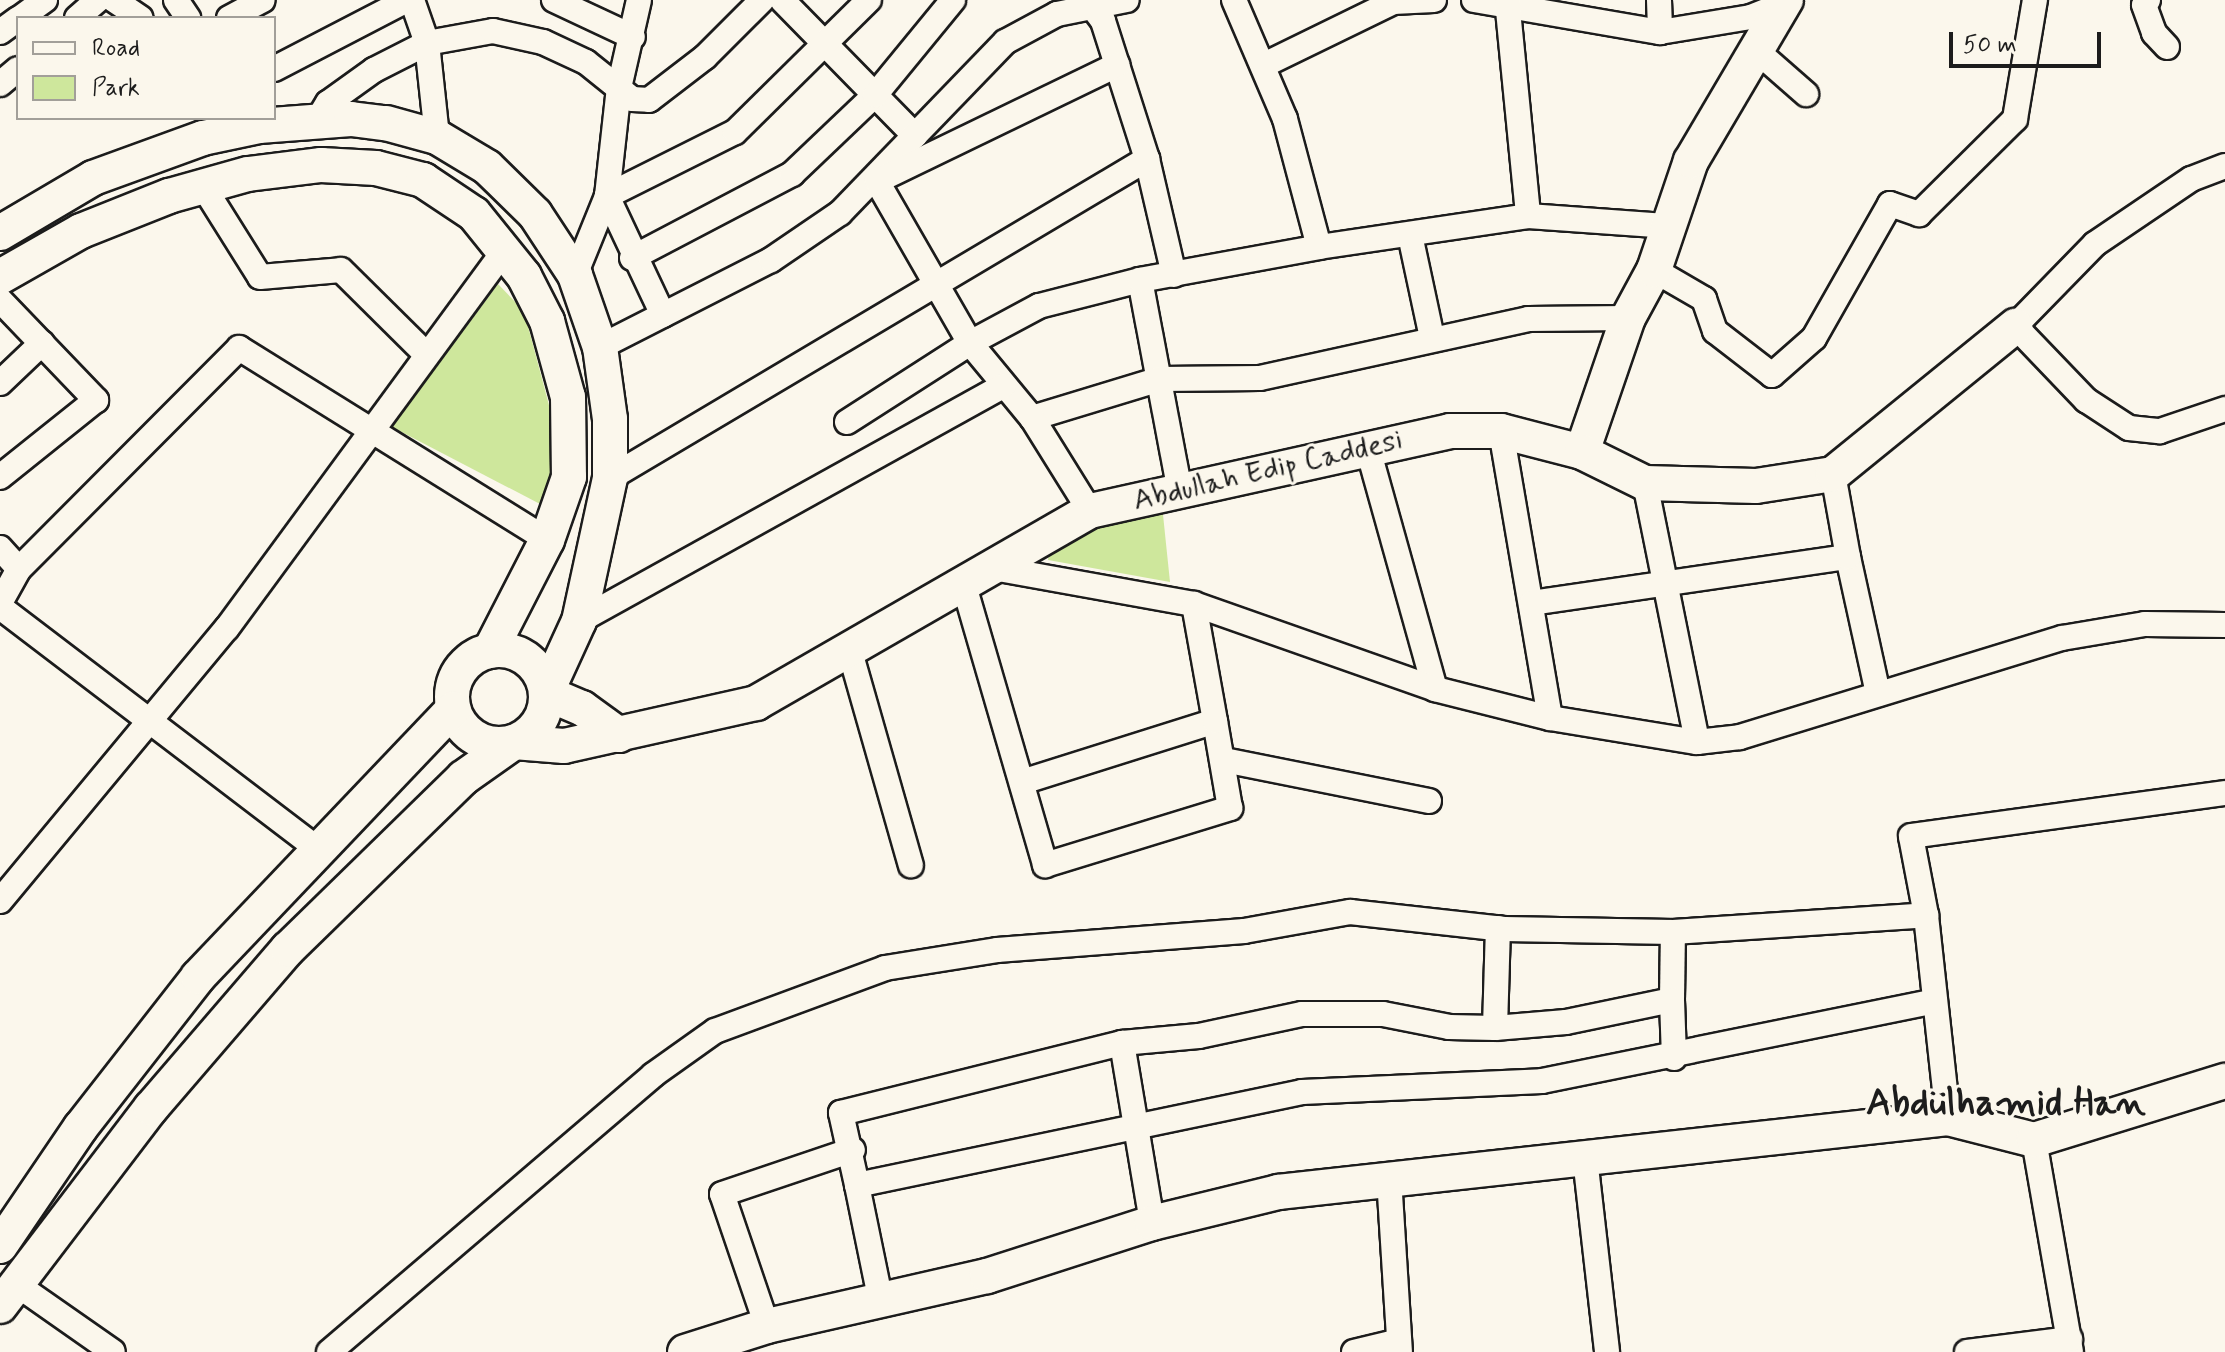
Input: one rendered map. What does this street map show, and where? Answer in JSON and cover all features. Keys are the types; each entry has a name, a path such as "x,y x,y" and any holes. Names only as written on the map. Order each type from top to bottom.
{"main road":[{"path":"1582,452 1628,318 1654,270 1666,226 1691,161 1788,1"},
{"path":"0,233 93,178 256,122 363,120 437,137 487,167 535,214 575,275 600,347 610,419 610,478 579,621 546,693 538,723 463,778 288,949 151,1108 8,1295"},
{"path":"0,277 81,231 203,186 248,174 321,165 376,168 423,180 474,214 505,249 547,321 568,397 569,477 547,540 490,651"},
{"path":"1833,474 2015,326"},
{"name":"Abdullah Edip Caddesi","path":"514,742 564,746 756,703 975,574 1090,511 1450,431 1501,431 1582,452 1645,483 1756,486 1833,474"},
{"path":"514,742 483,742 459,723 453,709 455,679 475,656 506,650 533,665 546,693 582,708 619,735"},
{"path":"0,1246 81,1127 198,977 453,709"},
{"path":"685,1352 767,1326 987,1276 1152,1223 1278,1192 1948,1118 2034,1140 2225,1081"}],"street":[{"path":"23,16 45,0"},
{"path":"79,16 98,0"},
{"path":"114,0 138,16"},
{"path":"233,16 263,0"},
{"path":"276,68 410,0 427,43 437,137"},
{"path":"554,0 633,37"},
{"path":"575,275 607,196 619,88 639,0"},
{"path":"317,121 328,103 374,70 427,43 459,34 513,33 586,62 632,99 649,100 705,57 762,0"},
{"path":"782,0 915,136"},
{"path":"607,196 735,132 869,0"},
{"path":"632,258 792,174 875,95 953,0"},
{"path":"600,347 771,260 840,213 877,181 915,136 1005,42 1057,14 1127,0"},
{"path":"1234,0 1285,119 1319,247"},
{"path":"1264,65 1347,9 1434,0"},
{"path":"1474,0 1660,32 1751,17 1788,1"},
{"path":"1659,0 1660,32"},
{"path":"1654,270 1704,299 1715,331 1772,375 1814,338 1890,204 1919,214 2015,119 2035,0"},
{"path":"2148,0 2144,5 2154,33 2167,47"},
{"path":"1508,4 1528,216"},
{"path":"1091,5 1103,21 1147,159 1174,275"},
{"path":"1758,52 1806,94"},
{"path":"877,181 1117,65"},
{"path":"0,84 16,71"},
{"path":"610,478 1147,159"},
{"path":"2225,166 2191,179 2095,244 2015,326 2086,400 2129,428 2160,431 2225,409"},
{"path":"877,181 970,343 1032,418 1090,511"},
{"path":"203,186 260,277 341,270 426,354"},
{"path":"607,196 632,258 663,315"},
{"path":"847,422 970,343 1039,306 1140,280 1319,247 1528,216 1666,226"},
{"path":"1410,235 1432,338"},
{"path":"0,901 153,723 505,249"},
{"path":"1140,280 1180,492"},
{"path":"0,300 96,400 0,477"},
{"path":"1032,418 1160,379 1260,378 1528,319 1628,318"},
{"path":"0,383 42,343"},
{"path":"319,850 0,605 19,569 239,348 547,540"},
{"path":"579,621 1003,386"},
{"path":"1501,431 1550,718"},
{"path":"1368,449 1435,689"},
{"path":"1833,474 1878,694"},
{"path":"1645,483 1697,742"},
{"path":"0,548 19,569"},
{"path":"1532,603 1666,586 1848,557"},
{"path":"1194,604 1224,760 1230,808 1045,865 1022,782 975,574 1194,604 1435,689 1550,718 1697,742 1740,737 2062,638 2145,624 2225,625"},
{"path":"849,648 911,865"},
{"path":"1022,782 1215,721"},
{"path":"1224,760 1429,801"},
{"path":"1948,1118 1932,1002 1926,915 1911,836 2225,793"},
{"path":"329,1352 653,1075 715,1031 885,968 997,950 1244,931 1350,912 1498,928 1673,932 1926,915"},
{"path":"1495,1028 1498,928"},
{"path":"1673,932 1674,1058"},
{"path":"881,1302 857,1185 853,1150 841,1113 1122,1043 1199,1036 1302,1014 1383,1014 1449,1027 1495,1028 1566,1022 1672,1000"},
{"path":"857,1185 1302,1092 1527,1082 1674,1058 1743,1037 1932,1002"},
{"path":"1122,1043 1132,1128 1152,1223"},
{"path":"1967,1352 2070,1346 2034,1140"},
{"path":"767,1326 722,1194 853,1150"},
{"path":"1585,1158 1607,1352"},
{"path":"1354,1352 1400,1347 1389,1178"},
{"path":"8,1295 113,1352"}],"green space":[{"path":"498,284 524,311 554,424 552,487 540,504 392,427"},
{"path":"1162,505 1170,582 1048,560 1050,547 1091,523"}],"district":[{"name":"Abdülhamid Han","path":"2006,1104"}]}
